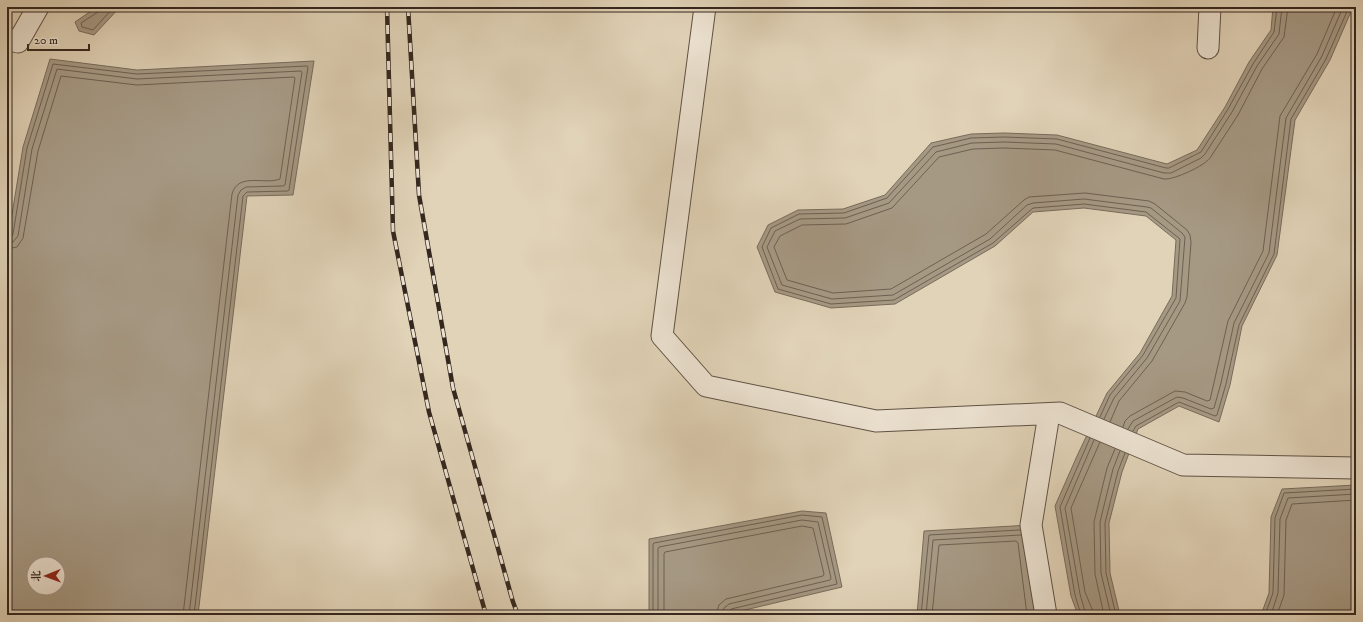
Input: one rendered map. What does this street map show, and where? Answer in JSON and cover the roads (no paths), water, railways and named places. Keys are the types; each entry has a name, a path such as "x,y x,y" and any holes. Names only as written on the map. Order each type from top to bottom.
{"street":[{"path":"12,41 38,7"},
{"path":"705,7 662,336 706,386 876,420 1060,413 1183,465 1356,468"},
{"path":"1208,48 1210,7"},
{"path":"1046,615 1031,525 1049,414"}],"water":[{"path":"97,7 120,7 94,35 79,31 75,22"},
{"path":"1273,7 1353,7 1330,60 1295,120 1277,255 1242,326 1230,385 1219,422 1179,406 1138,429 1122,472 1109,523 1110,573 1120,615 1078,615 1071,596 1055,506 1107,393 1140,353 1172,296 1176,240 1146,216 1084,208 1033,212 995,246 895,304 831,308 775,292 757,247 768,225 798,210 843,209 885,195 931,143 971,134 1004,133 1057,135 1167,164 1197,150 1225,107 1249,62 1271,30"},
{"path":"50,59 137,70 314,61 293,195 247,196 198,615 7,615 7,245 23,147"},
{"path":"1356,485 1356,615 1261,615 1269,593 1271,517 1282,489"},
{"path":"802,511 826,513 842,587 724,615 649,615 649,539"},
{"path":"1031,525 1042,615 917,615 924,531"}],"railway":[{"path":"387,7 393,231 429,412 486,615"},
{"path":"408,7 419,195 453,388 513,602 518,615"}]}
